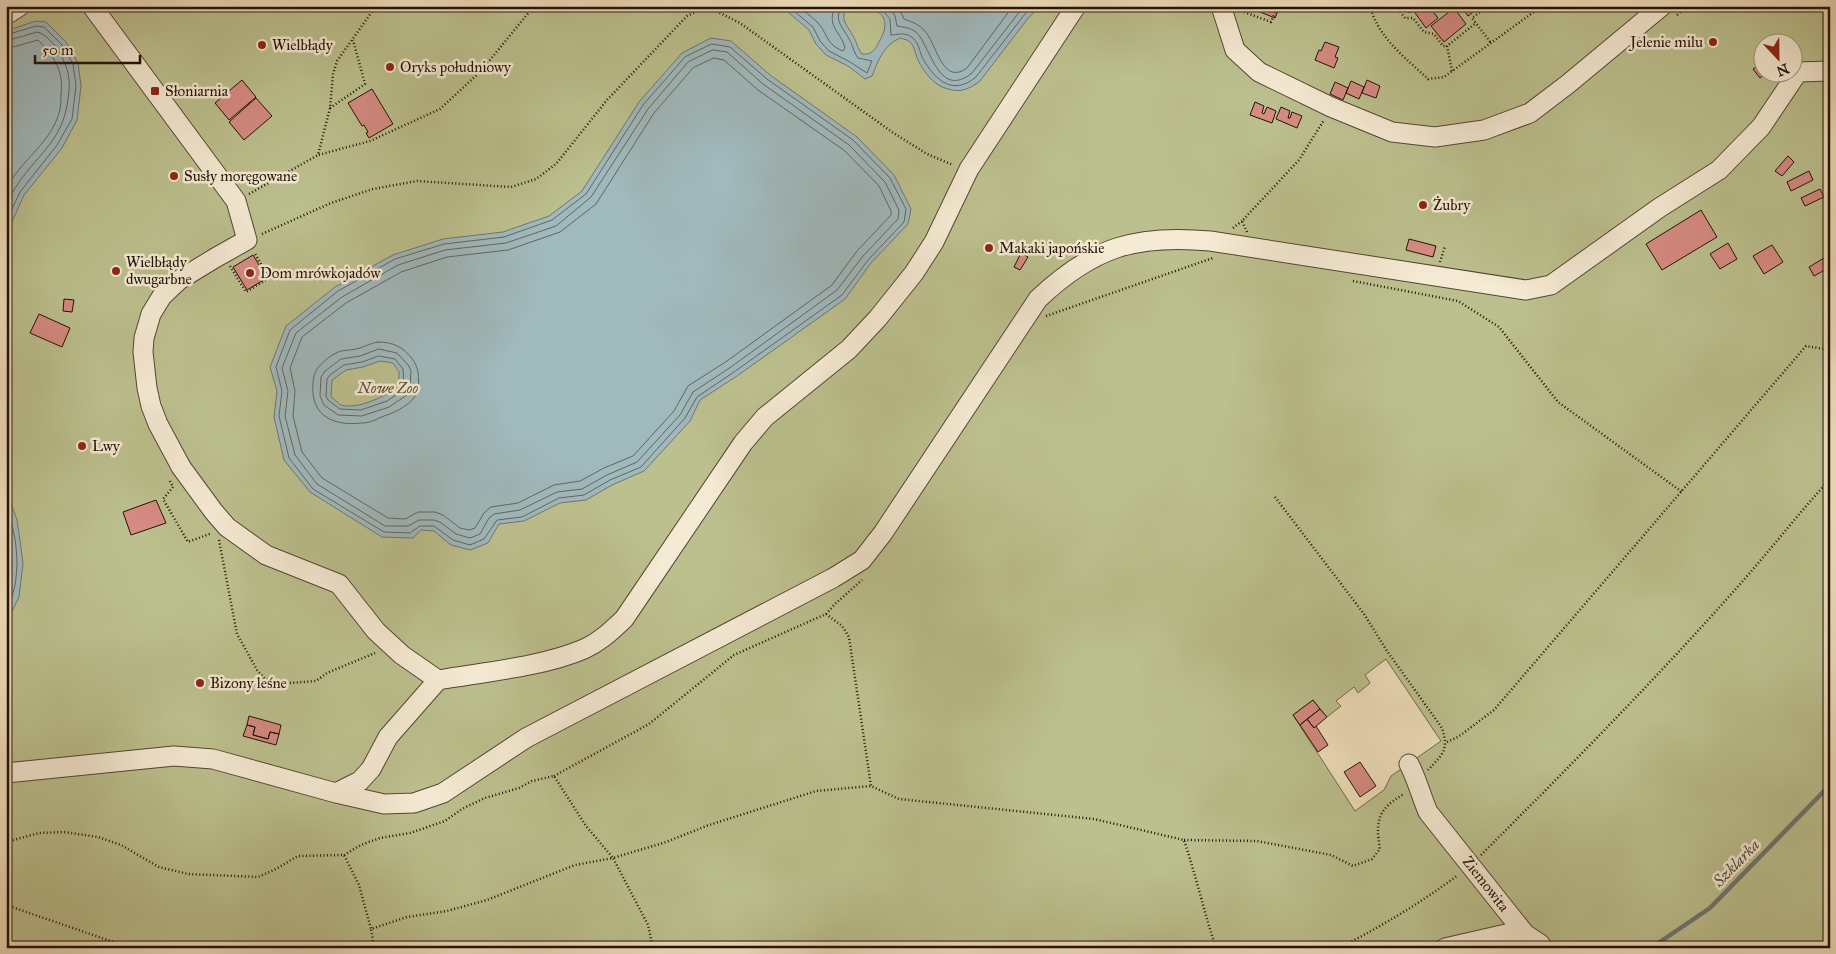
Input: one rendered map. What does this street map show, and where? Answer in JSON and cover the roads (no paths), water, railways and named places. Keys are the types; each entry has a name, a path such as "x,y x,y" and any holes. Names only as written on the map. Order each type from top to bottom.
{"street":[{"path":"6,15 20,6"},
{"path":"92,6 236,201 247,240 179,280 162,296 151,314 144,338 146,380 151,406 169,447 214,512 238,536 266,555 339,584 376,631 402,655 438,680"},
{"path":"336,793 360,781 371,769 388,737 438,680 554,660 586,648 606,636 624,619 743,443 765,417 849,349 878,318 914,273 934,242 969,169 1076,6"},
{"path":"1221,6 1235,50 1258,72 1331,107 1392,132 1435,137 1484,130 1530,114 1662,6"},
{"path":"6,773 174,756 213,759 336,793 384,804 414,803 443,793 526,738 833,578 862,560 883,533 1038,299 1060,278 1084,262 1112,250 1142,241 1177,238 1210,241 1526,290 1551,285 1659,208 1719,170 1761,127 1798,72 1830,70"},
{"path":"371,769 374,788 384,804"},
{"name":"Ziemowita","path":"1414,776 1428,812 1525,934"},
{"name":"Ziemowita","path":"1445,948 1506,934 1525,934"},
{"path":"1525,934 1543,948"}],"water":[{"path":"781,6 858,6 845,11 844,18 860,52 865,54 871,53 876,47 885,24 882,15 878,11 865,6 1041,6 1029,17 980,81 968,88 957,91 934,82 920,65 912,44 900,38 889,45 879,59 872,76 865,79 848,66 826,55 816,44 809,30"},
{"path":"36,21 46,22 66,42 78,63 81,86 77,120 62,148 24,195 6,235 6,31"},
{"path":"711,38 731,41 770,75 857,137 894,175 911,209 908,224 871,263 845,299 700,400 690,421 644,471 612,485 586,500 560,503 524,521 499,524 488,543 470,550 451,545 434,531 421,530 413,538 382,537 310,492 284,460 274,417 277,391 270,367 286,326 335,287 393,255 443,239 503,232 549,216 582,191 639,102 682,53","holes":["380,361 393,363 399,372 399,387 371,401 355,406 341,405 331,397 332,380 346,370"]},
{"path":"6,489 17,520 23,563 19,597 6,624"}],"waterway":[{"name":"Szklarka","path":"1651,948 1710,908 1830,785"}],"place":[{"name":"Jelenie milu","path":"1713,42"},
{"name":"Wielbłądy","path":"262,45"},
{"name":"Oryks południowy","path":"390,67"},
{"name":"Słoniarnia","path":"155,91"},
{"name":"Susły moręgowane","path":"174,176"},
{"name":"Żubry","path":"1423,205"},
{"name":"Makaki japońskie","path":"989,248"},
{"name":"Wielbłądy dwugarbne","path":"116,271"},
{"name":"Dom mrówkojadów","path":"250,273"},
{"name":"Lwy","path":"82,446"},
{"name":"Bizony leśne","path":"200,683"}],"park label":[{"name":"Nowe Zoo","path":"388,388"}]}
